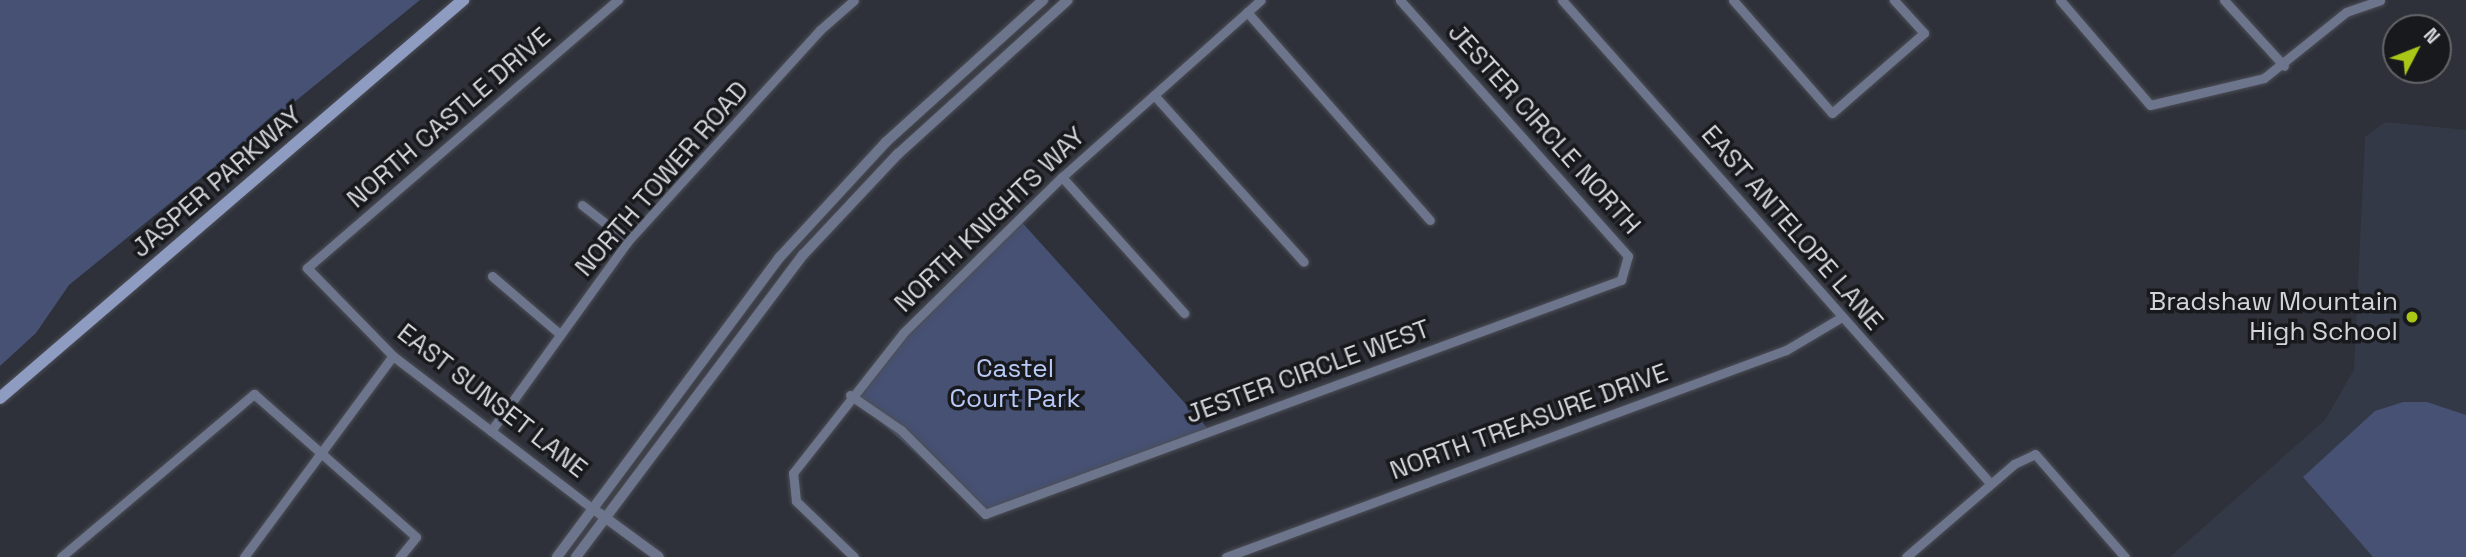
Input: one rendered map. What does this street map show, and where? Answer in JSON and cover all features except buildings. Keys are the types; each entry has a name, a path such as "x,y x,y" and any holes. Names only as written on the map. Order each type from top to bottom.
{"main road":[{"name":"JASPER PARKWAY","path":"0,398 463,0"}],"street":[{"name":"NORTH CASTLE DRIVE","path":"307,268 618,0"},
{"name":"NORTH TOWER ROAD","path":"491,431 628,241 820,30 854,0"},
{"path":"576,557 598,512 729,321 828,204 886,142 1043,0"},
{"path":"556,557 598,512 776,286 839,214 898,155 1068,0"},
{"name":"NORTH KNIGHTS WAY","path":"854,557 796,501 793,473 850,395 903,333 1062,177 1261,0"},
{"name":"JESTER CIRCLE NORTH","path":"1400,0 1628,256"},
{"name":"EAST ANTELOPE LANE","path":"1562,0 1990,483"},
{"path":"1733,0 1832,113 1924,33 1894,0"},
{"path":"2060,0 2150,106 2264,78 2284,66 2346,12 2380,0"},
{"path":"2224,0 2284,66"},
{"path":"1247,12 1430,220"},
{"path":"1154,95 1304,262"},
{"path":"1062,177 1184,313"},
{"path":"828,204 839,214"},
{"path":"582,205 628,241"},
{"name":"JESTER CIRCLE WEST","path":"850,395 901,430 985,514 1621,280 1628,256"},
{"name":"EAST SUNSET LANE","path":"307,268 393,356 659,557"},
{"path":"492,276 560,334"},
{"name":"NORTH TREASURE DRIVE","path":"1226,557 1790,348 1842,317"},
{"path":"244,557 393,356"},
{"path":"61,557 254,394 416,537 400,557"},
{"path":"1906,557 1990,483 2035,454 2125,557"}],"shaded area":[{"name":"Bradshaw Mountain High School","path":"2385,122 2466,130 2466,557 2170,557 2325,420 2354,370 2365,137"}],"green space":[{"path":"0,0 420,0 69,285 36,333 0,366"},
{"name":"Castel Court Park","path":"1019,219 1210,431 985,514 850,395"},
{"path":"2403,402 2427,402 2466,415 2466,557 2373,557 2303,477 2375,411"}],"place":[{"name":"Bradshaw Mountain High School","path":"2412,317"}]}
